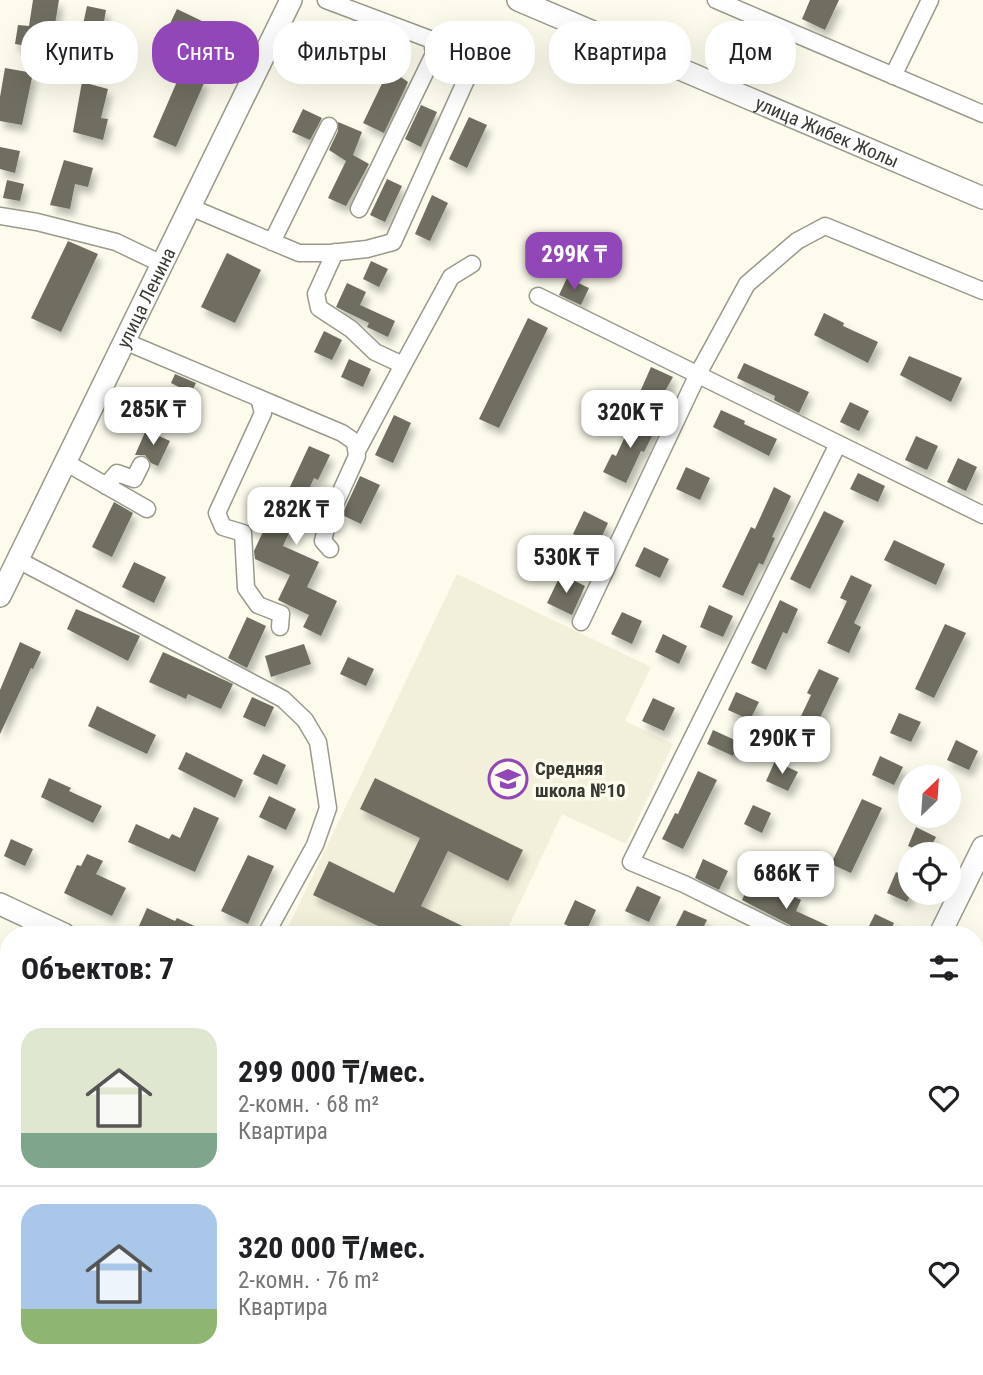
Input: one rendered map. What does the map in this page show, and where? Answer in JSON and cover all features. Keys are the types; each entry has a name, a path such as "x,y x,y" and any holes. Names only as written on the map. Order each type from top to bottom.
{"street":[{"name":"улица Ленина","path":"0,596 291,0"},
{"path":"326,0 432,40 434,54 359,209"},
{"name":"улица Жибек Жолы","path":"518,0 983,198"},
{"path":"716,0 983,114"},
{"path":"893,76 930,0"},
{"path":"190,207 299,253 367,249 393,242 464,84"},
{"path":"272,242 329,126"},
{"path":"0,216 37,222 116,242 162,264"},
{"path":"581,622 698,374 747,284 797,241 825,226 983,291"},
{"path":"335,252 316,294 319,308 351,328 375,352 403,365"},
{"path":"356,451 451,277 472,264"},
{"path":"538,296 983,515"},
{"path":"124,341 342,433 355,442 357,456 328,520 323,541 330,549"},
{"path":"259,398 263,413 217,513 223,527 243,533 246,588 258,605 281,614 280,627"},
{"path":"769,926 684,884 631,862 838,444"},
{"path":"65,462 146,509"},
{"path":"106,486 117,473 134,479 141,464"},
{"path":"18,560 283,699 305,720 318,742 328,808 314,845 270,926"},
{"path":"944,926 983,846"},
{"path":"0,904 47,926"}],"shaded area":[{"name":"Средняя школа №10","path":"457,574 651,667 625,721 673,744 626,844 562,814 509,926 289,926"}],"building":[{"path":"33,0 59,0 56,21 30,21"},
{"path":"810,0 839,0 825,30 802,19"},
{"path":"87,6 106,10 104,21 84,21"},
{"path":"177,9 202,21 171,21"},
{"path":"18,25 21,25 21,45 15,44"},
{"path":"5,68 21,71 21,84 31,84 22,125 0,121 0,97"},
{"path":"82,84 108,89 101,118 108,119 103,140 73,132"},
{"path":"176,84 204,84 176,147 153,137"},
{"path":"382,84 407,84 384,133 363,123"},
{"path":"421,105 437,112 421,147 405,139"},
{"path":"303,109 322,118 310,140 292,132"},
{"path":"469,117 487,125 467,168 449,159"},
{"path":"338,122 362,132 353,155 369,164 346,206 328,198 346,161 329,150 338,131"},
{"path":"0,147 20,151 15,173 0,169"},
{"path":"64,160 93,168 88,187 75,184 70,209 50,205"},
{"path":"387,179 402,186 385,222 370,215"},
{"path":"7,180 24,184 20,201 3,198"},
{"path":"432,195 448,203 430,241 415,234"},
{"path":"68,241 98,254 61,332 31,318"},
{"path":"227,253 261,270 235,323 201,307"},
{"path":"371,261 388,269 379,287 363,279"},
{"path":"567,278 589,288 581,305 559,295"},
{"path":"347,283 366,292 360,305 395,321 388,337 367,327 369,323 336,307"},
{"path":"824,313 844,323 843,326 878,342 868,363 814,335"},
{"path":"528,318 548,328 499,428 479,419"},
{"path":"324,331 342,340 332,360 314,352"},
{"path":"909,356 962,378 951,402 900,375"},
{"path":"349,359 371,369 363,387 341,377"},
{"path":"744,363 809,392 799,413 774,400 775,396 737,378"},
{"path":"651,367 673,377 660,400 640,392"},
{"path":"175,374 196,383 191,393 171,383"},
{"path":"850,402 869,411 859,431 840,422"},
{"path":"721,410 777,439 769,456 713,427"},
{"path":"394,415 411,423 393,463 375,455"},
{"path":"634,417 656,428 644,452 641,451 626,483 603,472 612,454 616,456"},
{"path":"146,430 170,441 158,466 151,463 145,455 135,455"},
{"path":"916,436 938,446 927,470 905,460"},
{"path":"309,446 330,455 318,480 314,478 283,546 319,562 307,587 337,601 321,636 303,627 309,615 278,600 290,575 255,559 254,551 285,488 289,489"},
{"path":"958,458 977,467 966,491 947,482"},
{"path":"686,467 710,478 700,500 676,489"},
{"path":"858,473 885,486 878,502 850,489"},
{"path":"360,476 380,485 361,524 342,515"},
{"path":"774,487 791,496 772,537 775,538 763,565 759,563 743,596 722,587 751,527 755,529"},
{"path":"114,502 133,513 112,557 92,547"},
{"path":"584,511 608,523 598,545 573,534"},
{"path":"824,511 844,521 810,589 790,579"},
{"path":"894,540 945,564 936,585 884,560"},
{"path":"644,547 669,559 660,578 635,566"},
{"path":"134,562 166,577 154,603 122,587"},
{"path":"561,574 585,586 572,615 547,603"},
{"path":"851,575 872,585 854,623 861,627 849,653 827,643 847,601 840,598"},
{"path":"780,600 798,609 787,634 783,632 766,670 751,663"},
{"path":"709,605 733,616 723,637 700,627"},
{"path":"76,609 140,636 128,661 67,629"},
{"path":"622,612 642,621 632,644 611,634"},
{"path":"247,617 266,626 247,668 228,658"},
{"path":"945,624 966,633 934,698 915,689"},
{"path":"663,634 687,646 679,664 655,652"},
{"path":"20,642 41,652 0,734 0,690"},
{"path":"304,644 311,664 271,677 265,656"},
{"path":"163,652 233,684 221,709 188,694 186,699 149,682"},
{"path":"348,657 374,669 366,686 340,674"},
{"path":"819,669 839,678 808,743 792,735 811,695 807,693"},
{"path":"736,692 759,702 750,720 728,710"},
{"path":"252,697 274,707 265,727 243,717"},
{"path":"653,698 675,708 664,731 642,721"},
{"path":"97,706 156,735 147,754 88,726"},
{"path":"899,713 921,722 911,742 890,733"},
{"path":"713,730 739,742 733,756 707,744"},
{"path":"956,740 978,751 969,770 947,760"},
{"path":"186,752 243,780 235,798 178,769"},
{"path":"263,754 286,765 277,785 253,774"},
{"path":"880,756 899,765 894,785 872,775"},
{"path":"775,761 798,772 788,791 766,781"},
{"path":"698,771 717,780 683,849 662,839 675,813 678,814"},
{"path":"49,778 71,788 69,791 102,806 93,823 41,797"},
{"path":"375,778 523,850 508,881 448,851 421,906 462,926 378,926 313,895 329,861 394,893 420,838 360,809"},
{"path":"269,796 296,809 286,830 259,817"},
{"path":"862,799 882,808 851,873 831,864"},
{"path":"753,805 771,813 762,833 744,824"},
{"path":"194,807 219,818 195,872 128,842 136,824 169,839 172,834 180,838"},
{"path":"916,828 936,837 933,842 910,842"},
{"path":"11,839 33,849 25,866 4,856"},
{"path":"87,854 103,861 96,874 126,888 112,916 64,893 77,865 81,866"},
{"path":"248,855 274,866 248,924 221,911"},
{"path":"703,859 728,871 719,890 695,878"},
{"path":"896,872 898,898 887,893"},
{"path":"750,883 781,898 784,892 801,900 796,911 829,926 791,926 742,900"},
{"path":"637,886 661,897 649,922 625,911"},
{"path":"575,900 596,910 589,926 564,924"},
{"path":"147,908 175,921 177,918 194,926 139,926"},
{"path":"684,910 707,920 704,926 676,926"},
{"path":"875,914 894,923 893,926 869,926"}],"place":[{"name":"Средняя школа №10","path":"508,779"}]}
